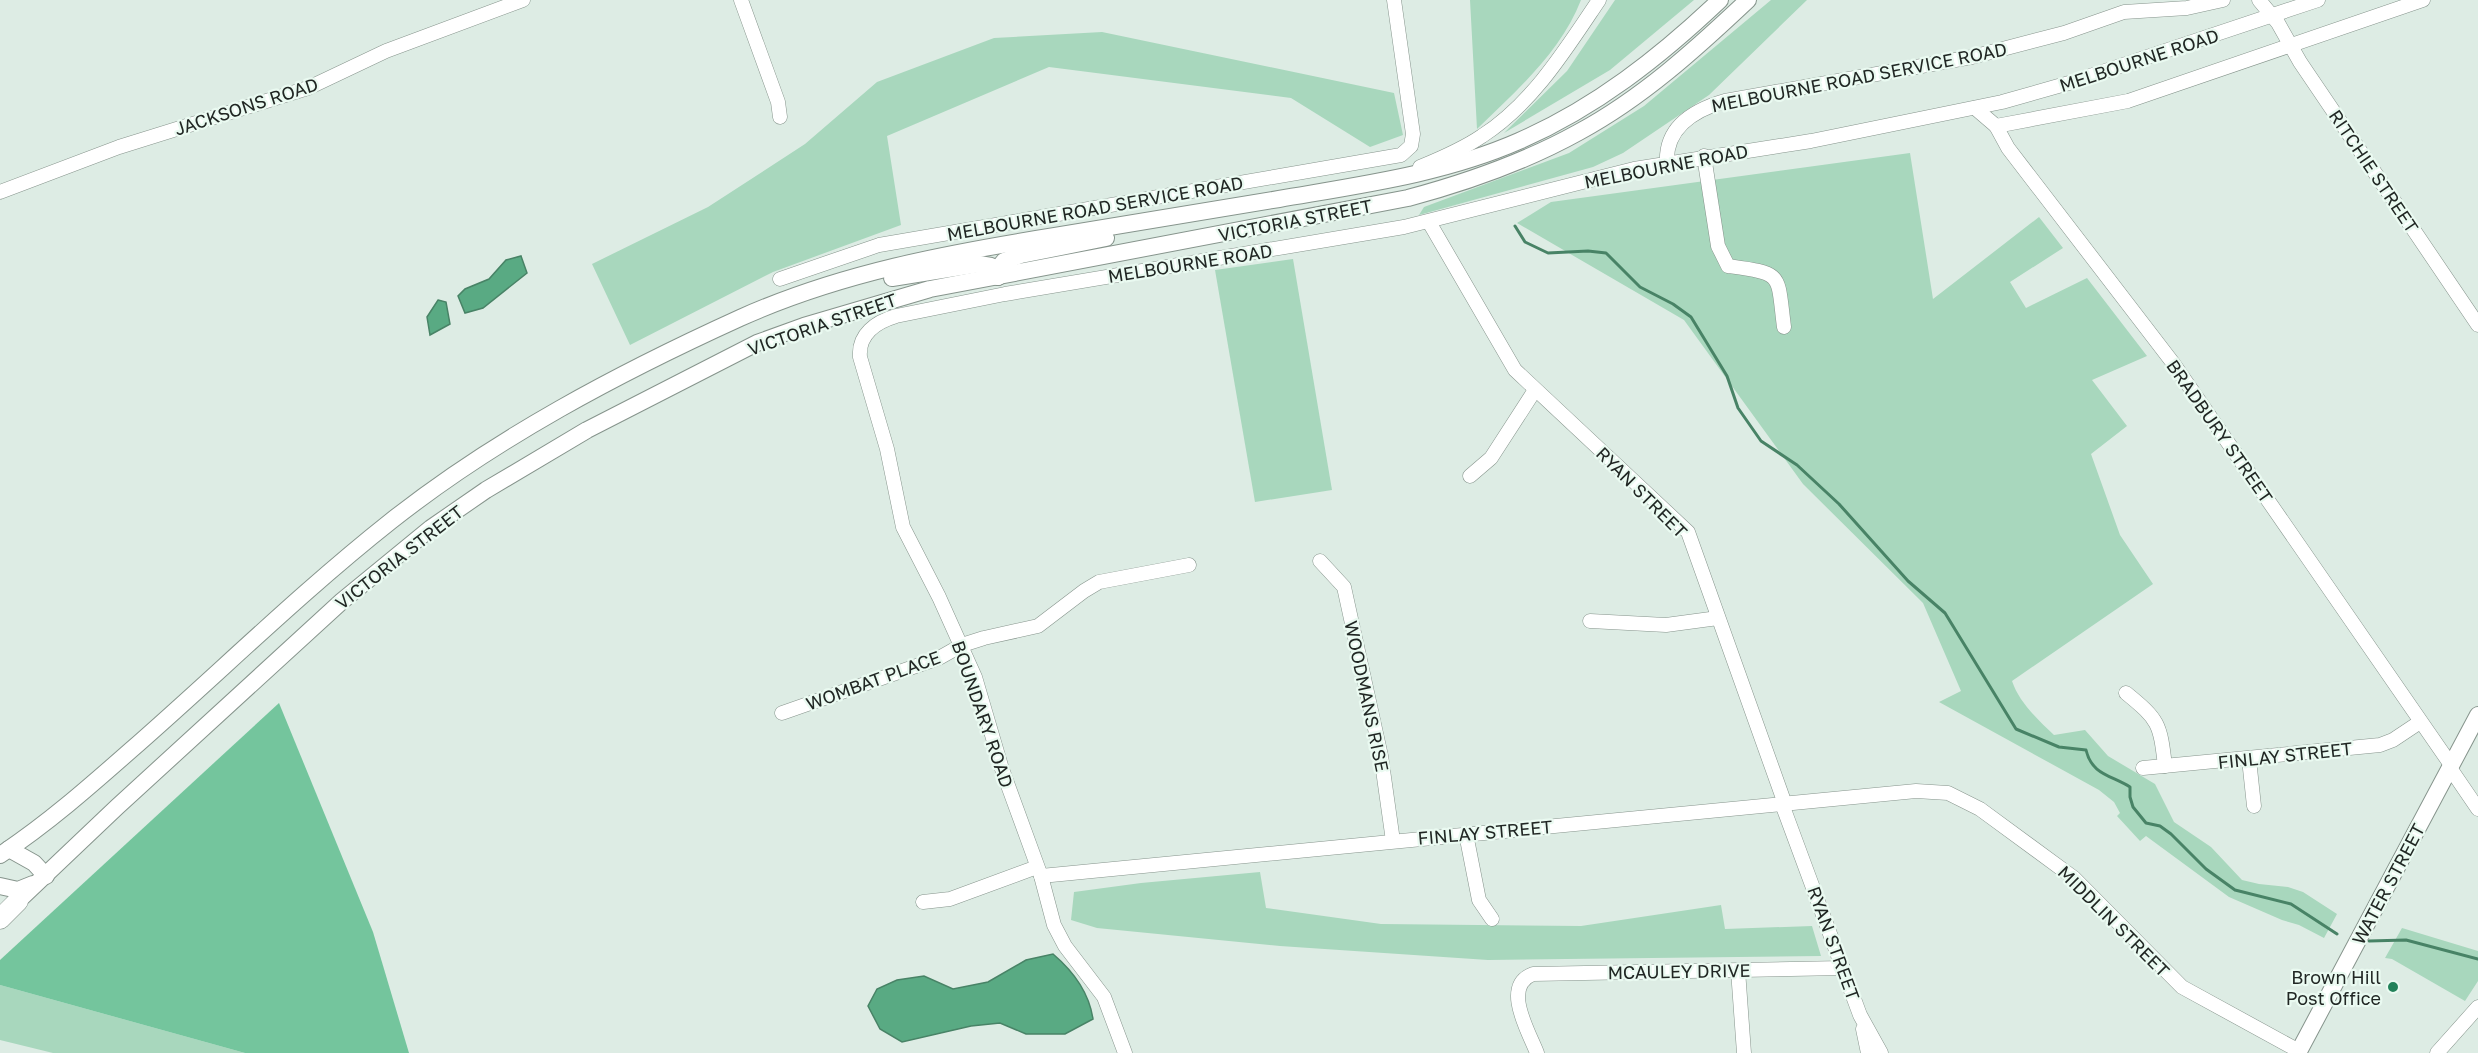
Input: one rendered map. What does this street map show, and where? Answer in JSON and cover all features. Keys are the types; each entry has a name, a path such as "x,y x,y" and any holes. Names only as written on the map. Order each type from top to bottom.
{"highway":[{"path":"0,919 18,901"}],"main road":[{"name":"VICTORIA STREET","path":"3,848 105,773 361,546 429,492 522,431 698,338 803,293 879,270 957,253 1329,190 1457,164 1511,144 1552,125 1601,96 1641,69 1720,0"},
{"name":"VICTORIA STREET","path":"18,901 342,601 431,528 486,490 587,430 757,343 887,300 930,289 1401,199 1484,175 1544,150 1628,102 1670,69 1748,0"},
{"path":"998,277 999,268 1004,261 1021,255 1329,190"},
{"path":"803,293 979,264 993,268 998,277"},
{"name":"WATER STREET","path":"2299,1052 2478,715"},
{"path":"0,886 18,890 44,877 31,861 3,848"}],"street":[{"name":"JACKSONS ROAD","path":"0,192 118,147 308,88 386,51 524,0"},
{"path":"741,0 778,102 780,117"},
{"name":"MELBOURNE ROAD SERVICE ROAD","path":"780,279 879,245 1401,155 1411,146 1413,134 1394,0"},
{"name":"MELBOURNE ROAD SERVICE ROAD","path":"1667,163 1667,145 1677,129 1698,112 1719,103 1964,59 2064,33 2124,12 2187,8 2223,0"},
{"name":"RITCHIE STREET","path":"2259,0 2478,325"},
{"name":"MELBOURNE ROAD","path":"868,332 883,321 896,316 1005,294 1429,222 1582,181 1667,163 1811,141 1975,108 2069,84 2318,0"},
{"path":"1996,126 2121,103 2423,0"},
{"path":"1384,180 1446,156 1496,126 1541,82 1596,3"},
{"name":"BRADBURY STREET","path":"1975,108 1996,126 2013,155 2173,363 2478,809"},
{"path":"1704,156 1718,246 1728,266 1766,272 1774,276 1779,285 1784,327"},
{"name":"RYAN STREET","path":"1429,222 1515,370 1688,532 1860,1016 1868,1053"},
{"path":"998,277 1005,294"},
{"name":"BOUNDARY ROAD","path":"868,332 861,341 860,357 887,449 901,519 962,645 979,688 1002,769 1039,872 1057,931 1065,946 1104,997 1125,1053"},
{"path":"1470,476 1491,458 1535,390"},
{"name":"WOODMANS RISE","path":"1320,561 1344,587 1381,756 1393,841"},
{"name":"WOMBAT PLACE","path":"782,713 939,658 962,645 1038,626 1099,582 1189,565"},
{"path":"1590,621 1666,625 1718,618"},
{"path":"2126,693 2148,711 2158,725 2164,766"},
{"name":"FINLAY STREET","path":"2143,768 2380,746 2420,722"},
{"path":"2249,759 2254,806"},
{"name":"FINLAY STREET","path":"923,902 950,899 1039,872 1930,791"},
{"name":"MIDDLIN STREET","path":"1930,791 1948,793 1971,803 2055,862 2083,886 2182,987 2299,1052"},
{"path":"1466,834 1479,900 1492,919"},
{"name":"MCAULEY DRIVE","path":"1537,1053 1517,995 1520,985 1529,975 1544,972 1843,968"},
{"path":"1737,970 1744,1053"},
{"path":"2440,1052 2478,1008"},
{"name":"RYAN STREET","path":"1860,1016 1881,1053"}],"shaded area":[{"path":"1470,0 1581,0 1562,37 1550,54 1477,129"},
{"path":"1615,0 1694,0 1610,70 1504,133 1567,71"},
{"path":"1771,0 1807,0 1709,95 1623,153 1593,167 1419,215 1424,207 1569,153 1644,106"},
{"path":"1102,32 1394,93 1403,135 1370,147 1291,98 1049,67 887,136 901,225 773,272 630,345 592,264 708,207 805,144 877,82 994,38"},
{"path":"1910,153 1933,299 2039,217 2063,248 2010,282 2026,308 2087,278 2147,356 2092,380 2127,426 2091,454 2120,535 2153,584 2012,681 2015,689 2030,710 2054,735 2085,730 2108,756 2155,784 2174,822 2211,847 2242,880 2288,887 2303,892 2337,914 2324,938 2299,925 2229,897 2146,836 2140,841 2117,816 2120,813 2114,802 2099,790 1939,702 1961,691 1923,603 1803,484 1684,320 1517,223 1551,202"},
{"path":"521,256 527,273 483,308 465,313 458,296 465,289 489,279 506,260"},
{"path":"1293,259 1332,490 1255,502 1215,270"},
{"path":"438,300 446,302 450,324 430,335 427,317"},
{"path":"279,703 373,932 409,1053 245,1053 0,985 0,960"},
{"path":"1260,872 1266,908 1381,924 1581,926 1721,905 1725,929 1812,926 1821,956 1488,960 1280,946 1097,928 1071,920 1074,892"},
{"path":"2402,928 2478,951 2478,981 2465,1001 2392,959 2385,958"},
{"path":"1053,954 1084,991 1093,1019 1065,1034 1026,1034 1000,1023 971,1026 902,1042 880,1029 868,1006 877,989 897,980 924,976 953,989 988,982 1026,960"},
{"path":"0,985 245,1053 53,1053 0,1040"}],"waterway":[{"path":"1515,226 1525,242 1548,253 1588,251 1606,253 1640,287 1673,304 1691,317 1727,376 1738,408 1761,441 1797,465 1839,504 1908,581 1945,613 2016,729 2059,747 2086,750 2098,770 2130,787 2133,807 2146,823 2160,826 2171,834 2206,869 2235,890 2291,904 2337,934"},
{"path":"2369,941 2406,940 2478,959"}],"place":[{"name":"Brown Hill Post Office","path":"2393,987"}]}
